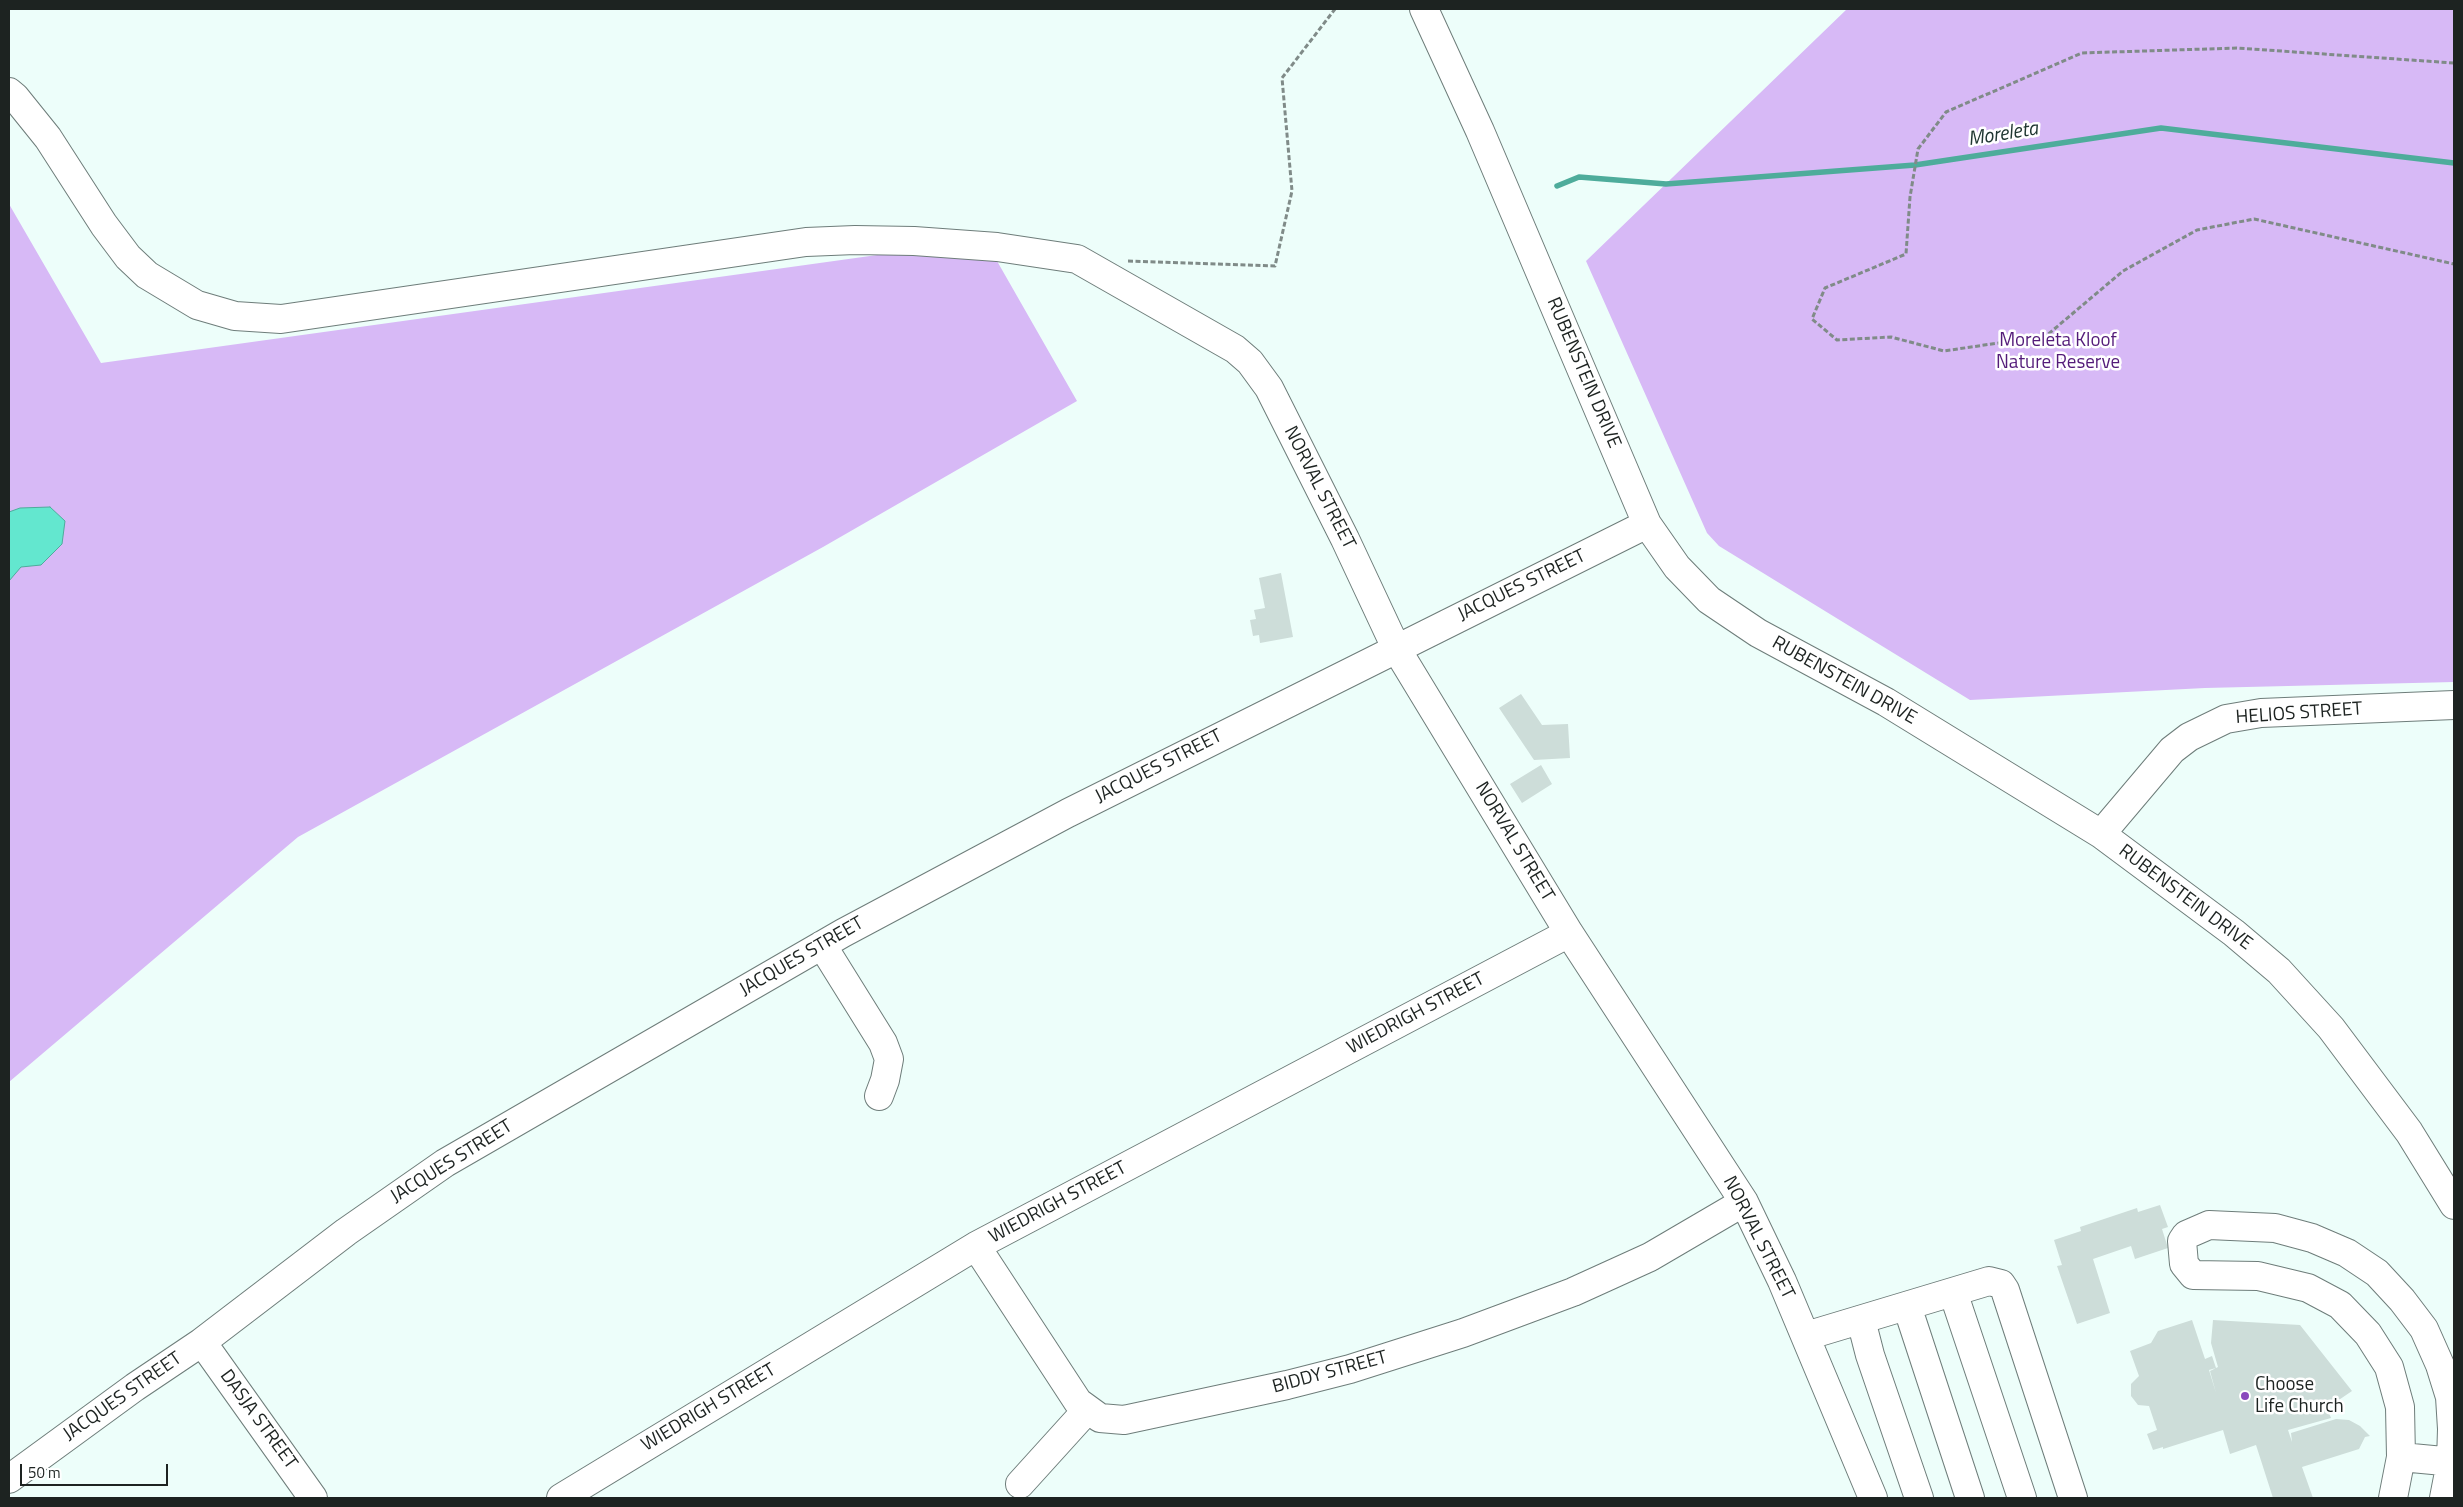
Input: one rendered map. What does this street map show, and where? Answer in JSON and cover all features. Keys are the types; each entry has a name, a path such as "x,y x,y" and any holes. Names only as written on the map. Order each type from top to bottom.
{"street":[{"name":"RUBENSTEIN DRIVE","path":"1424,9 1480,131 1647,524 1677,566 1709,600 1758,634 1886,702 2101,834 2234,933 2279,972 2331,1028 2409,1132 2454,1205"},
{"name":"NORVAL STREET","path":"9,92 48,138 104,225 128,257 147,275 189,301 235,316 281,319 806,242 855,240 914,241 997,247 1077,259 1227,344 1250,362 1260,373 1346,539 1396,648 1569,933 1744,1202 1806,1336 1874,1498"},
{"name":"JACQUES STREET","path":"9,1479 135,1387 202,1342 354,1226 444,1163 822,945 1068,813 1647,524"},
{"name":"HELIOS STREET","path":"2101,834 2172,750 2189,736 2226,719 2261,713 2454,705"},
{"name":"WIEDRIGH STREET","path":"561,1498 976,1246 1569,933"},
{"path":"822,945 883,1042 889,1060 879,1096"},
{"name":"BIDDY STREET","path":"976,1246 1070,1393 1087,1410 1100,1418 1124,1420 1287,1386 1410,1351 1581,1288 1672,1246 1744,1202"},
{"path":"2392,1498 2401,1457 2400,1407 2389,1367 2368,1334 2340,1305 2308,1288 2258,1276 2193,1275 2184,1264 2182,1241 2186,1235 2209,1225 2275,1228 2312,1238 2347,1253 2377,1273 2402,1300 2424,1329 2440,1365 2450,1397 2453,1462 2444,1498"},
{"path":"1806,1336 1989,1281 2001,1284 2005,1290 2065,1496"},
{"path":"1954,1292 2022,1498"},
{"path":"1907,1306 1970,1498"},
{"path":"1861,1320 1870,1355 1919,1498"},
{"name":"DASJA STREET","path":"202,1342 314,1498"},
{"path":"1020,1484 1087,1410"},
{"path":"2401,1457 2453,1462"}],"path":[{"path":"1127,261 1275,266 1292,192 1282,78 1335,9"},
{"path":"2454,63 2237,48 2082,53 1946,112 1918,149 1910,197 1906,254 1825,288 1812,319 1837,340 1891,337 1944,351 2046,336 2123,271 2197,230 2254,219 2454,264"}],"green space":[{"name":"Moreleta Kloof Nature Reserve","path":"1847,9 2454,9 2454,682 2205,688 1970,700 1719,546 1707,533 1586,261"},
{"path":"9,204 101,363 985,240 1077,401 823,547 298,837 9,1082"}],"shaded area":[{"path":"50,507 65,521 62,544 41,565 21,567 9,581 9,512 20,508"}],"building":[{"path":"1281,573 1293,637 1260,643 1259,635 1253,636 1250,620 1256,619 1254,610 1265,608 1259,578"},
{"path":"1521,694 1542,725 1568,724 1570,758 1534,760 1499,708"},
{"path":"1541,765 1552,784 1522,803 1510,784"},
{"path":"2160,1205 2168,1227 2162,1229 2168,1248 2135,1259 2131,1246 2093,1259 2110,1313 2077,1324 2057,1266 2062,1265 2054,1240 2081,1231 2080,1227 2137,1208 2138,1212"},
{"path":"2192,1320 2205,1359 2212,1356 2216,1368 2218,1367 2211,1343 2213,1320 2300,1325 2352,1391 2327,1408 2331,1418 2288,1430 2292,1442 2291,1433 2336,1419 2349,1420 2360,1426 2370,1436 2365,1437 2359,1449 2302,1467 2313,1498 2273,1498 2256,1445 2230,1454 2223,1430 2163,1449 2163,1447 2153,1450 2147,1434 2157,1430 2149,1406 2138,1405 2131,1396 2131,1384 2139,1376 2130,1351 2151,1343 2158,1331"}],"waterway":[{"name":"Moreleta","path":"1557,186 1579,177 1666,184 1915,165 2161,128 2454,163"}],"place":[{"name":"Choose Life Church","path":"2245,1396"}]}
